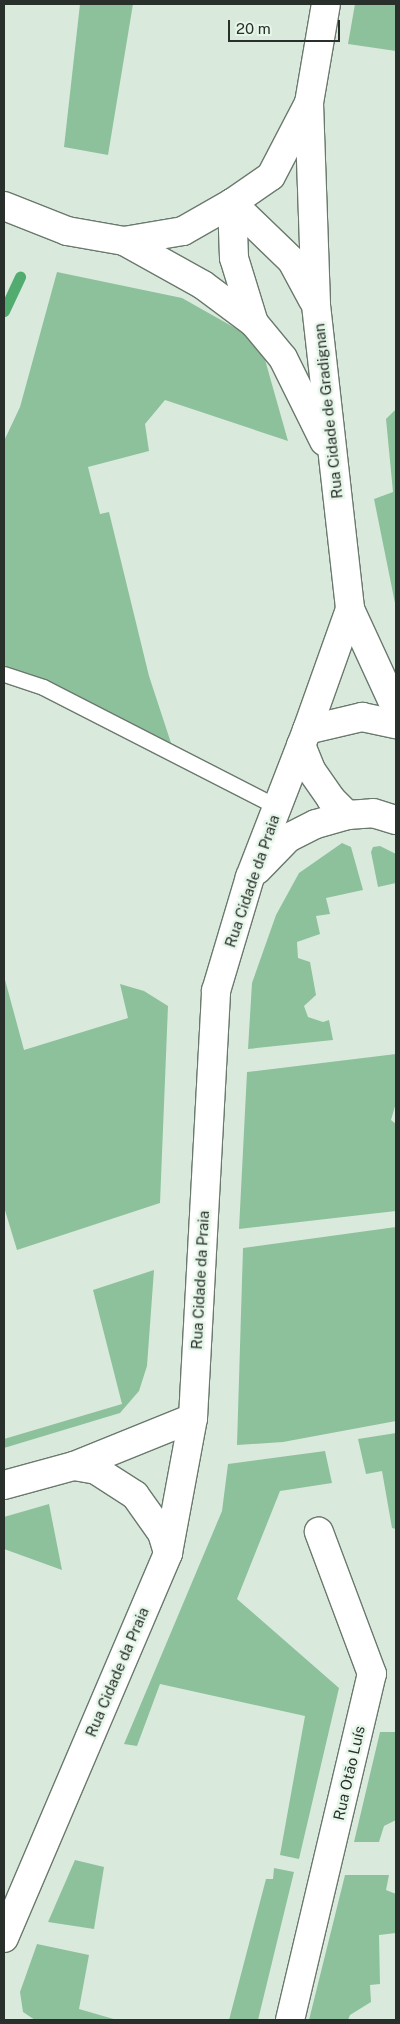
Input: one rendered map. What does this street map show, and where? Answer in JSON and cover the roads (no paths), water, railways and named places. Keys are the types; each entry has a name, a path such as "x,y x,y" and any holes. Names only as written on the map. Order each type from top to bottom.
{"street":[{"path":"4,206 66,231 124,241 183,232 232,203 271,176 309,103 326,4"},
{"name":"Rua Cidade de Gradignan","path":"309,103 316,305 350,609 396,708"},
{"path":"232,203 292,261 316,305"},
{"path":"232,203 234,258 254,323"},
{"path":"124,241 203,285 254,323 283,358 332,458"},
{"name":"Rua Cidade da Praia","path":"4,1938 168,1553 193,1418 216,992 250,877 304,737 350,609"},
{"path":"347,815 331,800 311,770 304,737 362,717 396,724"},
{"path":"250,877 288,838 316,824 347,815 385,816 396,798"},
{"path":"4,1485 74,1466 193,1418"},
{"path":"74,1466 96,1470 135,1495 162,1533 168,1553"},
{"name":"Rua Otão Luís","path":"290,2020 372,1674 319,1532"}],"lane":[{"path":"4,674 43,687 277,807"}],"waterway":[{"path":"4,311 20,276"}]}
